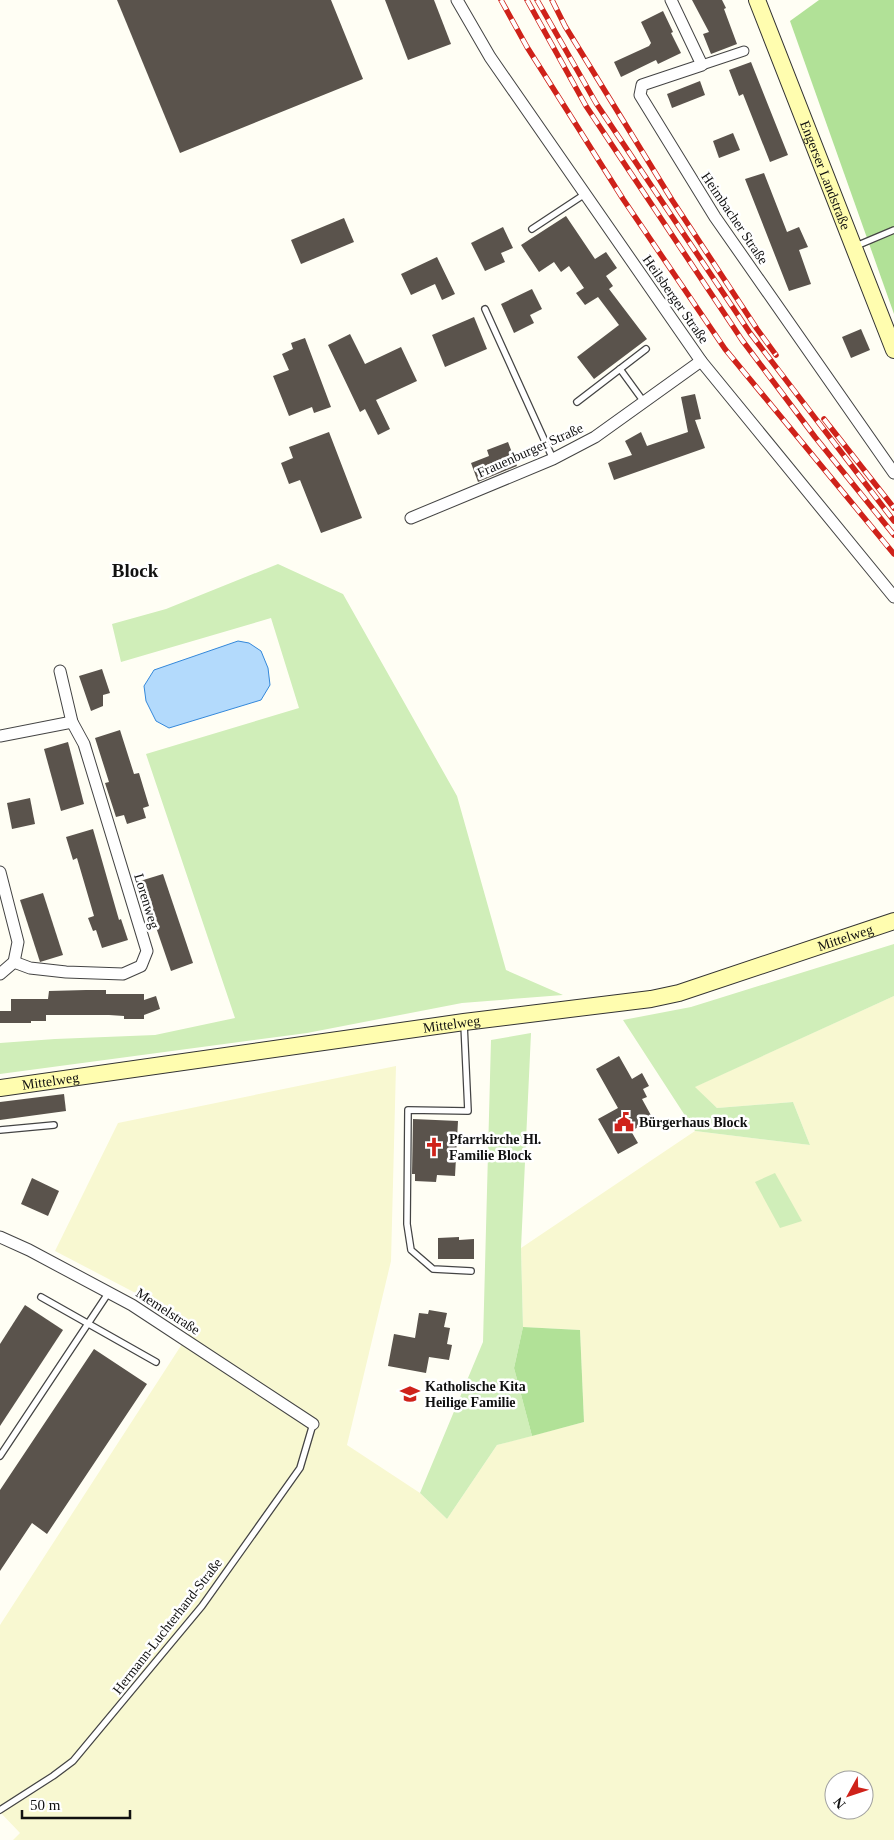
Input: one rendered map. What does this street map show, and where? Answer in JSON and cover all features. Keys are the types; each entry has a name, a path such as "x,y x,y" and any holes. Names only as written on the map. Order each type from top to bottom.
{"main road":[{"name":"Engerser Landstraße","path":"757,0 894,350"},
{"name":"Mittelweg","path":"0,1088 464,1022 651,999 679,993 894,921"}],"street":[{"name":"Heilsberger Straße","path":"457,0 490,56 701,361 894,597"},
{"path":"671,0 702,65 744,51"},
{"name":"Heimbacher Straße","path":"702,65 642,85 640,95 715,217 894,473"},
{"name":"Frauenburger Straße","path":"411,518 554,459 595,437 701,361"},
{"name":"Lorenweg","path":"14,962 30,968 66,972 123,974 141,966 147,951 84,744 72,722 60,671"},
{"path":"0,736 72,722"},
{"path":"0,872 18,942 14,962 0,974"},
{"name":"Memelstraße","path":"0,1237 29,1250 132,1305 313,1424"}],"lane":[{"path":"532,229 585,194"},
{"path":"854,247 894,230"},
{"path":"485,308 554,459"},
{"path":"577,402 646,350"},
{"path":"620,369 644,402"},
{"path":"464,1022 468,1111 408,1110 407,1224 411,1250 433,1269 471,1271"},
{"path":"0,1130 54,1125"},
{"path":"0,1456 108,1292"},
{"path":"41,1297 156,1362"},
{"name":"Hermann-Luchterhand-Straße","path":"0,1810 73,1761 202,1606 300,1468 313,1424"}],"green space":[{"path":"819,0 894,0 894,314 790,21"},
{"path":"278,564 343,594 457,796 506,970 563,995 462,1003 307,1033 0,1074 0,1043 155,1035 235,1018 146,754 299,708 271,618 121,662 112,624 166,609"},
{"path":"894,944 894,996 695,1087 717,1108 793,1102 810,1145 695,1131 623,1020 691,1007"},
{"path":"894,996 894,1840 13,1840 20,1833 0,1812 0,1625 195,1324 55,1251 118,1123 396,1066 391,1261 347,1445 420,1493 447,1519 497,1445 584,1422 580,1330 523,1327 521,1248 695,1131 810,1145 793,1102 717,1108 694,1087"},
{"path":"531,1033 521,1248 523,1327 514,1368 532,1436 497,1445 447,1519 420,1493 483,1342 491,1040"},
{"path":"775,1173 802,1221 780,1228 755,1182"},
{"path":"523,1327 580,1330 584,1422 532,1436 514,1368"}],"water":[{"path":"238,641 249,643 261,651 268,668 270,685 261,700 169,728 156,721 146,701 144,686 154,670"}],"building":[{"path":"117,0 331,0 363,79 180,153"},
{"path":"385,0 434,0 451,44 408,60"},
{"path":"692,0 722,0 737,44 711,54 703,34 709,32"},
{"path":"663,11 681,53 658,64 656,60 621,77 614,62 649,46 651,43 641,22"},
{"path":"751,62 788,155 770,162 743,94 739,96 729,70"},
{"path":"700,81 705,95 672,108 667,94"},
{"path":"733,133 740,150 719,158 713,141"},
{"path":"764,173 787,232 799,227 808,247 799,250 811,284 789,291 745,179"},
{"path":"566,216 595,259 606,252 617,268 606,276 613,286 609,289 647,339 594,379 577,357 619,325 598,297 585,305 576,293 584,288 569,266 561,272 554,262 539,272 521,245"},
{"path":"344,218 354,242 301,264 291,240"},
{"path":"503,227 513,248 501,253 505,262 485,271 471,243"},
{"path":"437,257 455,294 442,300 435,284 411,295 401,274"},
{"path":"532,289 542,309 530,315 534,323 514,333 501,304"},
{"path":"474,317 487,349 445,367 432,335"},
{"path":"861,329 870,350 851,358 842,337"},
{"path":"350,334 365,364 401,347 417,381 376,400 390,429 378,435 365,409 360,412 328,345"},
{"path":"305,338 331,407 314,413 312,407 289,416 273,376 289,370 282,354 293,349 291,343"},
{"path":"695,394 701,419 695,420 705,448 614,480 608,463 632,455 625,441 641,432 647,446 688,432 681,397"},
{"path":"329,432 362,518 321,533 300,480 289,484 281,463 293,458 289,447"},
{"path":"508,442 517,466 478,482 471,463 489,456 487,450"},
{"path":"102,669 110,693 103,695 103,706 91,711 79,676"},
{"path":"120,730 134,774 139,773 149,806 143,808 146,818 127,824 124,815 116,817 105,783 109,782 95,738"},
{"path":"68,742 84,804 61,811 44,749"},
{"path":"30,798 35,824 12,829 7,803"},
{"path":"93,829 119,920 121,919 128,940 102,948 96,930 93,931 88,918 94,916 77,858 73,860 66,837"},
{"path":"163,874 193,963 171,971 140,881"},
{"path":"43,893 63,955 40,962 20,900"},
{"path":"106,990 106,994 144,994 144,1000 156,996 160,1009 144,1015 144,1019 124,1019 124,1016 109,1015 46,1015 46,1021 0,1023 0,1011 11,1011 11,999 48,999 49,991"},
{"path":"619,1056 632,1079 642,1073 649,1086 643,1089 647,1097 642,1099 653,1119 631,1131 638,1143 618,1154 598,1119 618,1108 596,1069"},
{"path":"64,1094 66,1111 0,1120 0,1102"},
{"name":"Pfarrkirche Hl. Familie Block","path":"413,1119 458,1121 455,1176 437,1175 436,1182 415,1181 415,1174 412,1174"},
{"path":"32,1178 59,1191 48,1216 21,1204"},
{"path":"459,1237 459,1240 474,1239 474,1259 438,1259 438,1238"},
{"path":"25,1305 63,1330 0,1426 0,1344"},
{"path":"429,1310 447,1313 444,1327 450,1328 447,1344 452,1345 449,1360 429,1357 426,1373 388,1366 394,1334 415,1338 419,1313 428,1314"},
{"path":"94,1349 147,1384 47,1534 32,1523 0,1571 0,1490"}],"railway":[{"path":"501,0 527,47 623,199 725,349 894,554"},
{"path":"527,0 586,106 742,340 815,437 894,535"},
{"path":"537,0 596,103 750,333 894,521"},
{"path":"552,0 565,26 672,200 776,355"},
{"path":"824,419 894,508"}],"place":[{"name":"Bürgerhaus Block","path":"624,1122"},
{"name":"Pfarrkirche Hl. Familie Block","path":"434,1147"},
{"name":"Katholische Kita Heilige Familie","path":"410,1394"}],"district":[{"name":"Block","path":"135,570"}]}
